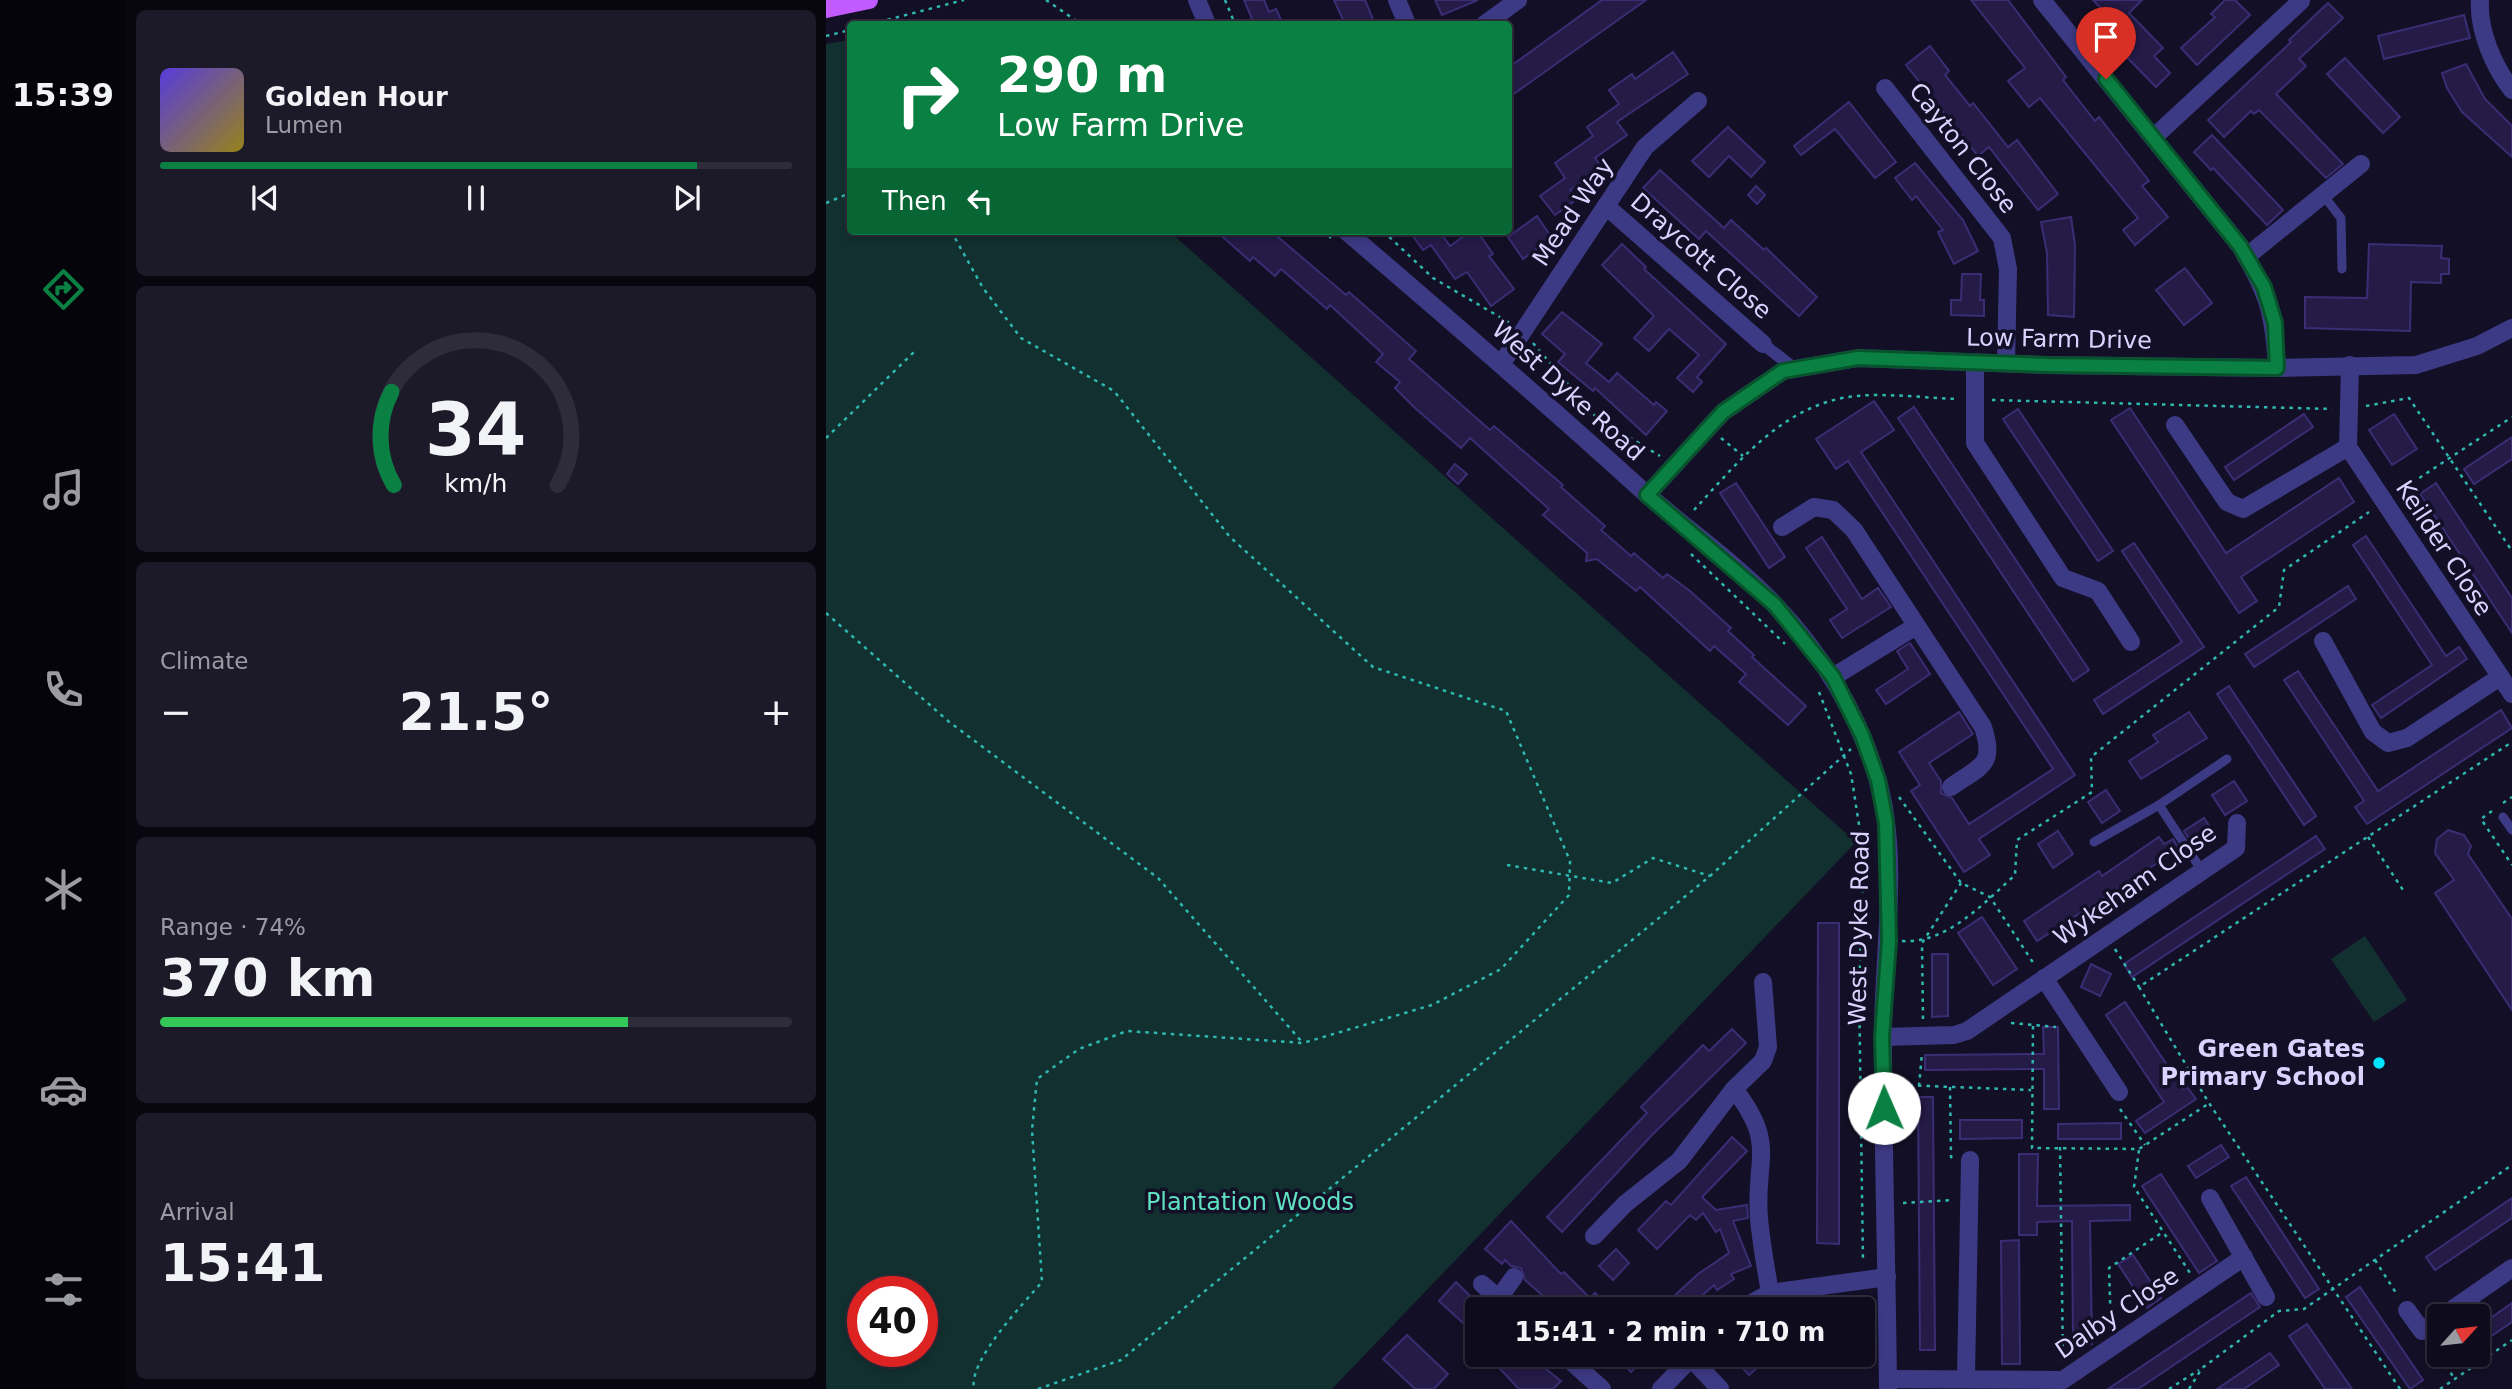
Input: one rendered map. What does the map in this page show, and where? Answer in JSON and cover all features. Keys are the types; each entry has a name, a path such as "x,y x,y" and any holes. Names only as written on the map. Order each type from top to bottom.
{"main road":[{"path":"826,9 869,0"}],"street":[{"path":"1197,0 1206,21"},
{"path":"1397,0 1407,21"},
{"path":"1489,21 1518,0"},
{"path":"2043,0 2246,257 2264,287 2275,323 2277,368"},
{"path":"2480,0 2487,42 2497,68 2512,90"},
{"path":"2153,138 2289,5"},
{"name":"Cayton Close","path":"1885,88 2001,238 2008,269 2006,363"},
{"name":"Mead Way","path":"1502,363 1646,147 1698,101"},
{"path":"2246,257 2361,164"},
{"name":"Draycott Close","path":"1606,206 1763,344"},
{"name":"West Dyke Road","path":"1339,235 1502,363 1647,495 1775,605 1833,677 1862,735 1878,780 1883,804 1889,941 1882,1037 1888,1384"},
{"name":"Low Farm Drive","path":"1647,495 1709,427 1733,405 1783,371 1858,358 2277,368 2416,365 2477,346 2512,328"},
{"path":"1763,344 1795,369"},
{"path":"1975,362 1975,443 2063,578 2098,590 2131,642"},
{"path":"2175,425 2227,502 2243,509 2348,447 2350,365"},
{"name":"Keilder Close","path":"2348,447 2512,694"},
{"path":"1782,527 1814,507 1833,510 1854,530 1983,727 1990,748 1984,763 1951,787"},
{"path":"1833,677 1916,626"},
{"path":"2323,641 2373,732 2389,743 2407,738 2500,677"},
{"name":"Wykeham Close","path":"1882,1037 1954,1035 1983,1019 2236,848 2236,823"},
{"name":"Wykeham Close","path":"2044,978 2119,1092"},
{"path":"1594,1236 1625,1203 1679,1161 1734,1089 1763,1061 1768,1047 1763,982"},
{"path":"1734,1089 1750,1109 1762,1148 1759,1215 1770,1293"},
{"path":"1966,1377 1970,1160"},
{"path":"2210,1198 2266,1297"},
{"name":"Dalby Close","path":"1888,1384 1966,1377 2063,1380 2244,1257"},
{"path":"2460,1304 2512,1268"},
{"path":"1507,1297 1514,1277"},
{"path":"1763,1297 1770,1293 1887,1278"},
{"path":"1482,1284 1497,1297"},
{"path":"2407,1310 2422,1331 2427,1327"},
{"path":"1577,1367 1602,1389"},
{"path":"1661,1389 1683,1367"},
{"path":"1701,1367 1720,1389"}],"lane":[{"path":"2323,195 2341,218 2342,269"},
{"path":"2094,842 2159,805 2227,759"},
{"path":"2159,805 2202,871"},
{"path":"2503,817 2512,830"}],"path":[{"path":"883,21 964,0"},
{"path":"1046,0 1077,21"},
{"path":"1225,0 1234,21"},
{"path":"826,36 847,31"},
{"path":"826,203 847,194"},
{"path":"953,235 983,288 1021,338 1114,391 1230,537 1373,667 1506,711 1570,861 1569,895 1501,969 1432,1005 1303,1043 1127,1031 1079,1049 1037,1079 1032,1130 1042,1282 993,1340 972,1381 974,1389"},
{"path":"826,438 916,350"},
{"path":"1682,524 1743,456 1770,433 1802,412 1834,400 1857,396 2349,409 2409,398 2512,551"},
{"path":"1889,941 1922,943 1971,915 2015,875 2017,840 2092,792 2091,757 2279,607 2284,570 2512,417"},
{"path":"1709,427 1743,456"},
{"path":"1688,551 1794,652"},
{"path":"826,613 948,721 1158,878 1303,1043"},
{"path":"1813,682 1837,732 1843,758 1852,774 1864,856 1860,986 1864,1281"},
{"path":"1038,1389 1121,1360 1710,876 1843,758 1862,735"},
{"path":"2139,988 2512,742"},
{"path":"1883,804 1901,796 1961,883 1990,897 2044,978"},
{"path":"2368,837 2403,890"},
{"path":"1507,865 1612,883 1653,858 1710,876"},
{"path":"1919,1086 1923,1036 1922,943 1961,883"},
{"path":"2107,936 2209,1103 2332,1292 2400,1389"},
{"path":"1983,1019 2033,1026 2077,1028"},
{"path":"2033,1026 2032,1148 2139,1149 2209,1103"},
{"path":"1883,1084 2031,1090"},
{"path":"1950,1087 1951,1157 1970,1160"},
{"path":"2119,1092 2119,1106 2145,1145"},
{"path":"2060,1147 2063,1380"},
{"path":"2139,1149 2134,1187 2200,1287"},
{"path":"2169,1389 2279,1311 2305,1309 2332,1292 2512,1165"},
{"path":"1886,1203 1969,1199"},
{"path":"2112,1346 2109,1268 2163,1232"},
{"path":"2375,1260 2407,1310"},
{"path":"2422,1331 2455,1379"},
{"path":"2441,1389 2512,1340"},
{"path":"2189,1389 2202,1368"}],"green space":[{"name":"Plantation Woods","path":"847,40 847,235 1173,235 1856,842 1332,1389 826,1389 826,44"},
{"path":"2365,936 2407,1000 2374,1022 2331,959"}],"building":[{"path":"1244,0 1264,0 1269,12 1276,9 1282,21 1247,21 1252,19"},
{"path":"1334,0 1365,0 1374,21 1344,21"},
{"path":"1435,0 1478,0 1442,15"},
{"path":"1602,0 1646,0 1512,95 1512,65"},
{"path":"1971,0 2008,0 2066,77 2063,80 2095,121 2099,117 2149,181 2142,186 2168,217 2135,245 2123,230 2138,218 2040,98 2029,107 2008,81 2025,68"},
{"path":"2093,0 2142,0 2129,13 2163,48 2154,56 2170,73 2156,87 2109,39 2120,29"},
{"path":"2225,0 2235,0 2250,15 2197,65 2181,48 2215,17 2211,14"},
{"path":"2328,3 2343,18 2299,59 2306,66 2276,94 2343,164 2326,178 2259,110 2254,114 2251,111 2224,137 2208,120"},
{"path":"2464,15 2470,38 2384,59 2378,36"},
{"path":"1930,46 1949,71 1945,75 1970,106 1973,103 2008,147 2017,140 2058,194 2038,210 1989,147 1978,156 1906,65"},
{"path":"1673,52 1688,74 1617,122 1627,135 1595,158 1602,168 1570,190 1576,200 1555,215 1540,196 1565,178 1555,163 1593,136 1587,127 1619,104 1609,90 1632,74 1635,79"},
{"path":"2345,58 2400,117 2383,133 2327,74"},
{"path":"2466,64 2485,99 2512,126 2512,157 2462,112 2447,88 2442,73"},
{"path":"1849,102 1896,162 1875,178 1835,129 1801,155 1794,146"},
{"path":"1728,127 1765,162 1751,177 1729,156 1709,177 1692,161"},
{"path":"2212,135 2283,210 2267,225 2213,168 2211,170 2194,152"},
{"path":"1915,163 1963,220 1978,251 1954,264 1938,232 1943,230 1916,196 1912,200 1895,178"},
{"path":"1660,170 1724,228 1731,220 1764,250 1766,248 1817,297 1799,316 1706,231 1699,239 1643,188"},
{"path":"1756,186 1765,195 1757,204 1748,195"},
{"path":"1537,216 1552,238 1523,259 1508,237"},
{"path":"2071,217 2075,245 2074,317 2048,315 2047,253 2041,222"},
{"path":"1221,235 1276,235 1346,295 1349,292 1416,351 1409,359 1490,430 1494,426 1563,485 1561,487 1605,526 1601,530 1631,556 1634,553 1663,578 1667,574 1690,591 1731,628 1728,631 1754,655 1752,657 1806,706 1788,725 1739,682 1746,674 1714,646 1710,651 1640,587 1636,591 1597,559 1586,561 1587,553 1543,515 1549,509 1470,438 1461,448 1415,408 1395,388 1400,382 1376,362 1383,354 1330,305 1327,309 1281,269 1275,276 1253,257 1250,261"},
{"path":"1412,235 1444,235 1450,246 1465,235 1480,235 1493,254 1489,256 1514,289 1491,306 1467,272 1455,279 1431,245 1423,250"},
{"path":"1622,244 1646,267 1644,269 1726,344 1697,377 1702,382 1693,392 1677,378 1699,355 1669,329 1649,351 1634,338 1654,316 1602,265"},
{"path":"2369,244 2442,246 2441,258 2449,259 2449,274 2441,274 2441,283 2411,282 2410,331 2305,328 2305,297 2367,298"},
{"path":"2185,268 2212,303 2184,325 2156,290"},
{"path":"1962,274 1981,274 1980,300 1984,300 1984,316 1951,315 1951,300 1961,300"},
{"path":"1562,312 1602,344 1586,363 1609,382 1617,373 1654,405 1656,402 1667,411 1646,435 1595,388 1593,391 1558,362 1565,354 1542,334"},
{"path":"1874,401 1894,430 1861,452 2075,775 1979,839 1990,855 1964,872 1911,791 1920,785 1899,752 1959,712 1973,734 1929,763 1941,781 1941,793 1952,798 1969,824 2053,769 1848,461 1836,469 1816,439"},
{"path":"1914,407 2089,670 2073,681 1898,418"},
{"path":"2130,408 2226,553 2339,478 2354,502 2241,577 2257,601 2239,613 2111,420"},
{"path":"2018,409 2113,551 2098,561 2003,419"},
{"path":"2304,414 2313,427 2234,480 2225,467"},
{"path":"2394,414 2417,449 2392,465 2369,430"},
{"path":"2512,437 2512,459 2474,484 2464,469"},
{"path":"1455,464 1467,474 1458,484 1447,474"},
{"path":"1736,483 1785,557 1769,568 1720,493"},
{"path":"2436,483 2512,598 2512,633 2420,494"},
{"path":"2366,536 2446,656 2459,647 2467,659 2381,718 2372,705 2432,665 2353,545"},
{"path":"1822,537 1862,599 1878,588 1891,607 1842,638 1830,620 1847,609 1806,548"},
{"path":"2134,543 2204,647 2103,714 2094,700 2182,642 2122,551"},
{"path":"2348,586 2356,599 2254,667 2245,654"},
{"path":"1910,643 1930,674 1886,704 1876,690 1908,669 1897,651"},
{"path":"2298,671 2378,791 2501,710 2512,728 2367,824 2355,807 2364,801 2284,680"},
{"path":"2229,686 2316,816 2304,825 2217,694"},
{"path":"2189,712 2207,738 2141,779 2129,761 2158,742 2153,735"},
{"path":"2234,781 2247,801 2225,815 2212,795"},
{"path":"2106,790 2120,811 2102,823 2088,802"},
{"path":"2204,818 2216,836 2196,849 2184,831"},
{"path":"2448,830 2464,835 2471,846 2468,854 2512,919 2512,1010 2435,893 2454,880 2435,853 2437,839"},
{"path":"2058,831 2073,854 2053,868 2038,844"},
{"path":"2316,836 2325,849 2132,977 2124,964"},
{"path":"2159,837 2164,844 2173,839 2179,849 2037,941 2024,921 2099,871 2102,876"},
{"path":"1982,917 2017,969 1993,985 1958,933"},
{"path":"1818,923 1839,923 1839,1244 1817,1243"},
{"path":"1932,954 1948,954 1948,1016 1932,1017"},
{"path":"2091,964 2111,974 2100,996 2081,987"},
{"path":"2125,1002 2183,1089 2187,1087 2196,1099 2145,1133 2136,1121 2164,1102 2106,1015"},
{"path":"2043,1027 2058,1027 2059,1109 2044,1109 2044,1069 1925,1070 1925,1055 2044,1054"},
{"path":"1732,1029 1746,1043 1652,1135 1562,1232 1547,1217 1647,1113 1641,1107 1703,1045 1709,1051"},
{"path":"1918,1097 1933,1097 1935,1350 1920,1350"},
{"path":"1960,1120 2022,1120 2022,1138 1960,1139"},
{"path":"2121,1123 2121,1139 2058,1139 2058,1124"},
{"path":"1732,1137 1747,1151 1702,1197 1716,1210 1747,1205 1748,1218 1733,1221 1751,1266 1731,1274 1734,1279 1717,1290 1714,1285 1700,1297 1673,1297 1698,1274 1729,1253 1720,1229 1716,1232 1703,1213 1696,1220 1690,1215 1657,1249 1638,1230 1666,1201 1671,1205"},
{"path":"2221,1145 2229,1157 2196,1178 2188,1166"},
{"path":"2019,1154 2038,1154 2037,1206 2130,1205 2130,1220 2090,1221 2092,1344 2073,1345 2072,1221 2037,1222 2037,1235 2019,1235"},
{"path":"2161,1174 2217,1261 2199,1273 2142,1186"},
{"path":"2246,1177 2319,1289 2305,1298 2231,1186"},
{"path":"2512,1198 2512,1218 2435,1270 2426,1257"},
{"path":"1511,1221 1561,1274 1564,1272 1589,1297 1544,1297 1525,1280 1521,1268 1511,1266 1505,1260 1502,1264 1485,1249"},
{"path":"2019,1240 2020,1364 2002,1364 2001,1241"},
{"path":"1616,1249 1629,1263 1613,1280 1599,1266"},
{"path":"2133,1255 2161,1298 2147,1308 2118,1264"},
{"path":"1456,1282 1471,1297 1465,1297 1465,1325 1439,1301"},
{"path":"2360,1287 2423,1380 2410,1389 2346,1297"},
{"path":"2251,1293 2260,1307 2138,1389 2108,1389"},
{"path":"2512,1303 2512,1322 2490,1337 2490,1319"},
{"path":"2307,1324 2352,1389 2325,1389 2289,1336"},
{"path":"1407,1335 1448,1374 1434,1389 1415,1389 1383,1359"},
{"path":"2270,1353 2279,1365 2244,1389 2217,1389"},
{"path":"1498,1367 1544,1367 1561,1381 1553,1389 1519,1389"},
{"path":"1742,1367 1758,1367 1749,1375"}],"place":[{"name":"Green Gates Primary School","path":"2379,1063"}],"route":[{"path":"1884,1108 1882,1037 1889,941 1886,823 1878,780 1862,735 1833,677 1775,605 1647,495 1723,412 1783,371 1858,358 2047,365 2277,368 2275,323 2264,287 2240,246 2106,79"}]}
